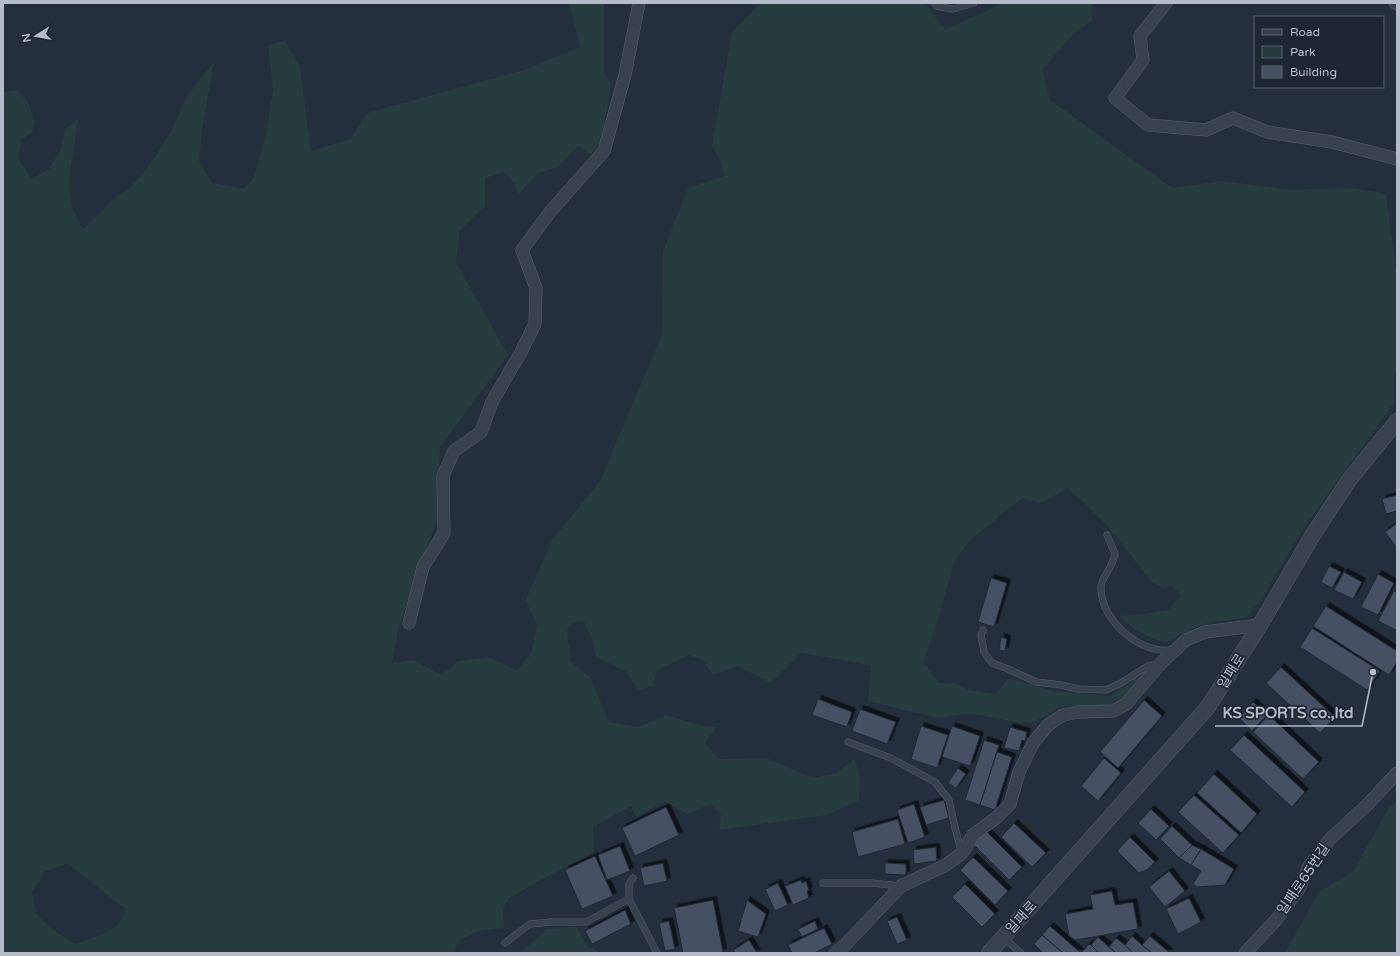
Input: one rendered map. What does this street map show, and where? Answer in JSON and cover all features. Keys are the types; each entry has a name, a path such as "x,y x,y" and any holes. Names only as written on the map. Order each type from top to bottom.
{"street":[{"path":"410,623 423,567 444,533 443,476 454,451 481,432 492,402 521,352 535,324 536,288 522,250 550,212 604,151 625,75 639,3"},
{"path":"1166,3 1140,36 1143,60 1115,98 1148,125 1206,130 1234,118 1266,132 1332,142 1397,159"},
{"name":"일패로","path":"989,953 1208,707 1260,625 1314,533 1349,480 1397,421"},
{"path":"835,953 851,939 901,886 946,865 962,853 973,835 996,818 1010,804 1019,772 1033,743 1048,725 1063,715 1078,712 1112,711 1126,704 1161,663 1186,640 1205,632 1260,625"},
{"name":"일패로65번길","path":"1245,953 1276,920 1299,889 1309,866 1330,839 1367,805 1397,773"}],"lane":[{"path":"935,3 936,6 953,9 974,3"},
{"path":"1107,534 1115,554 1111,565 1103,578 1101,588 1108,614 1120,628 1136,642 1156,650 1174,650"},
{"path":"983,630 981,635 984,652 992,663 1036,682 1078,689 1106,690 1121,683 1148,666 1161,663"},
{"path":"848,742 891,758 935,782 949,800 962,853"},
{"path":"633,878 630,884 629,899 657,953"},
{"path":"822,883 871,883 901,886"},
{"path":"505,943 530,924 552,922 586,922 629,899"},
{"path":"1003,937 1021,953"}],"green space":[{"path":"569,3 604,3 604,73 611,84 602,139 591,155 578,146 558,167 538,173 518,195 514,182 503,172 485,178 485,206 460,231 456,263 508,355 440,447 438,516 398,630 392,663 413,660 442,675 458,661 489,657 517,670 531,654 537,625 526,600 552,540 600,481 662,335 663,251 688,188 724,176 720,159 712,146 732,32 760,4 925,3 945,30 1003,3 1091,3 1092,21 1074,33 1042,70 1050,100 1172,188 1222,181 1291,190 1353,188 1386,194 1397,278 1397,370 1394,375 1394,403 1302,530 1261,600 1247,617 1208,623 1165,643 1130,626 1120,616 1168,610 1181,596 1173,586 1163,588 1152,582 1105,523 1068,488 1042,503 1022,498 971,539 954,562 937,624 923,662 939,683 955,683 969,690 996,694 1009,678 1052,691 1110,696 1147,671 1122,698 1108,705 1062,706 1034,722 1020,723 979,715 965,714 938,718 868,701 871,665 801,653 771,683 738,666 713,675 703,660 689,655 657,671 653,685 640,691 625,671 596,657 593,642 584,621 573,622 567,630 571,662 590,677 609,722 638,727 666,715 702,726 717,727 705,743 718,759 766,758 813,778 836,773 854,759 860,775 859,800 827,815 719,830 721,814 711,804 687,814 665,802 636,817 631,806 593,827 594,852 542,879 508,899 503,909 504,928 479,931 459,940 453,953 3,953 3,92 17,90 28,102 35,122 32,132 21,140 18,158 32,179 49,169 60,151 65,129 78,119 70,180 70,199 83,229 114,199 132,186 154,159 171,131 187,96 214,62 202,130 199,161 212,183 244,189 254,177 267,131 273,89 268,45 285,41 300,68 311,151 351,139 367,113 524,70 580,47","holes":["68,864 126,909 118,926 100,935 75,944 53,930 36,913 32,893 44,871"]},
{"path":"1397,801 1397,953 1285,953 1319,892 1353,872 1388,809"},
{"path":"577,927 588,948 593,948 599,953 523,953 523,950 547,929"}],"building":[{"path":"1397,495 1397,511 1386,514 1382,499"},
{"path":"1397,523 1397,548 1385,532"},
{"path":"1329,566 1341,572 1332,588 1321,582"},
{"path":"1344,572 1362,582 1353,599 1334,590"},
{"path":"1378,574 1394,583 1378,615 1361,607"},
{"path":"991,578 1007,583 994,627 978,622"},
{"path":"1394,591 1397,592 1396,630 1378,621"},
{"path":"1326,606 1397,651 1397,662 1389,675 1313,626"},
{"path":"1312,628 1380,671 1367,690 1300,647"},
{"path":"1001,637 1007,639 1005,651 999,650"},
{"path":"1281,667 1335,717 1320,733 1266,683"},
{"path":"818,699 852,712 847,727 812,715"},
{"path":"1144,700 1162,716 1118,768 1100,752"},
{"path":"1253,702 1267,715 1252,731 1239,718"},
{"path":"860,709 896,722 887,744 852,731"},
{"path":"1269,715 1319,762 1303,779 1253,732"},
{"path":"921,726 948,735 937,768 911,759"},
{"path":"952,726 980,736 970,766 942,757"},
{"path":"1010,727 1027,732 1025,741 1022,740 1019,751 1004,748"},
{"path":"1244,735 1305,792 1292,807 1230,750"},
{"path":"984,740 999,745 980,805 965,800"},
{"path":"997,752 1012,757 995,810 980,805"},
{"path":"1104,758 1121,773 1098,801 1081,786"},
{"path":"958,768 966,774 956,788 948,783"},
{"path":"1214,774 1257,814 1241,833 1197,793"},
{"path":"1194,795 1239,835 1223,853 1178,812"},
{"path":"944,800 949,818 926,825 920,807"},
{"path":"914,804 925,837 908,843 897,810"},
{"path":"666,807 679,835 635,856 622,828"},
{"path":"1151,809 1169,826 1156,840 1138,823"},
{"path":"898,819 905,844 858,857 852,832"},
{"path":"1014,823 1046,853 1032,867 1001,837"},
{"path":"1172,826 1192,845 1179,858 1160,839"},
{"path":"986,831 1022,867 1009,880 973,844"},
{"path":"1130,837 1155,862 1148,869 1139,873 1117,851"},
{"path":"1192,845 1201,849 1191,865 1179,858"},
{"path":"620,846 630,871 607,880 598,855"},
{"path":"936,847 937,861 914,864 913,850"},
{"path":"1201,849 1234,869 1225,885 1197,887 1193,884 1201,871 1191,865"},
{"path":"595,856 613,896 582,909 565,870"},
{"path":"973,857 1008,891 995,905 960,870"},
{"path":"663,863 667,881 644,886 640,868"},
{"path":"885,863 906,864 906,875 885,874"},
{"path":"1169,871 1185,891 1165,907 1149,887"},
{"path":"801,880 802,883 806,881 809,890 807,891 809,898 793,905 785,886"},
{"path":"778,883 788,905 775,911 765,889"},
{"path":"965,884 995,914 982,927 952,897"},
{"path":"1112,891 1115,905 1133,902 1138,929 1075,940 1069,936 1065,914 1093,909 1090,895"},
{"path":"1189,898 1201,922 1178,934 1166,909"},
{"path":"713,900 723,952 683,953 674,908"},
{"path":"747,900 766,914 758,937 738,931"},
{"path":"625,910 631,924 592,944 585,931"},
{"path":"897,917 907,940 897,944 887,921"},
{"path":"669,921 675,949 665,951 659,923"},
{"path":"815,921 818,929 802,937 798,929"},
{"path":"1050,926 1081,953 1063,953 1042,935"},
{"path":"824,928 832,944 814,953 792,953 788,945"},
{"path":"1042,935 1063,953 1043,953 1034,944"},
{"path":"1132,936 1152,953 1133,953 1125,945"},
{"path":"1150,936 1170,953 1152,953 1142,945"},
{"path":"1098,937 1116,953 1099,953 1091,945"},
{"path":"1116,938 1133,953 1116,953 1109,947"},
{"path":"749,940 757,953 735,953 733,950"},
{"path":"1089,944 1091,945 1099,953 1081,953"}],"place":[{"name":"KS SPORTS co.,ltd","path":"1373,672"}]}
